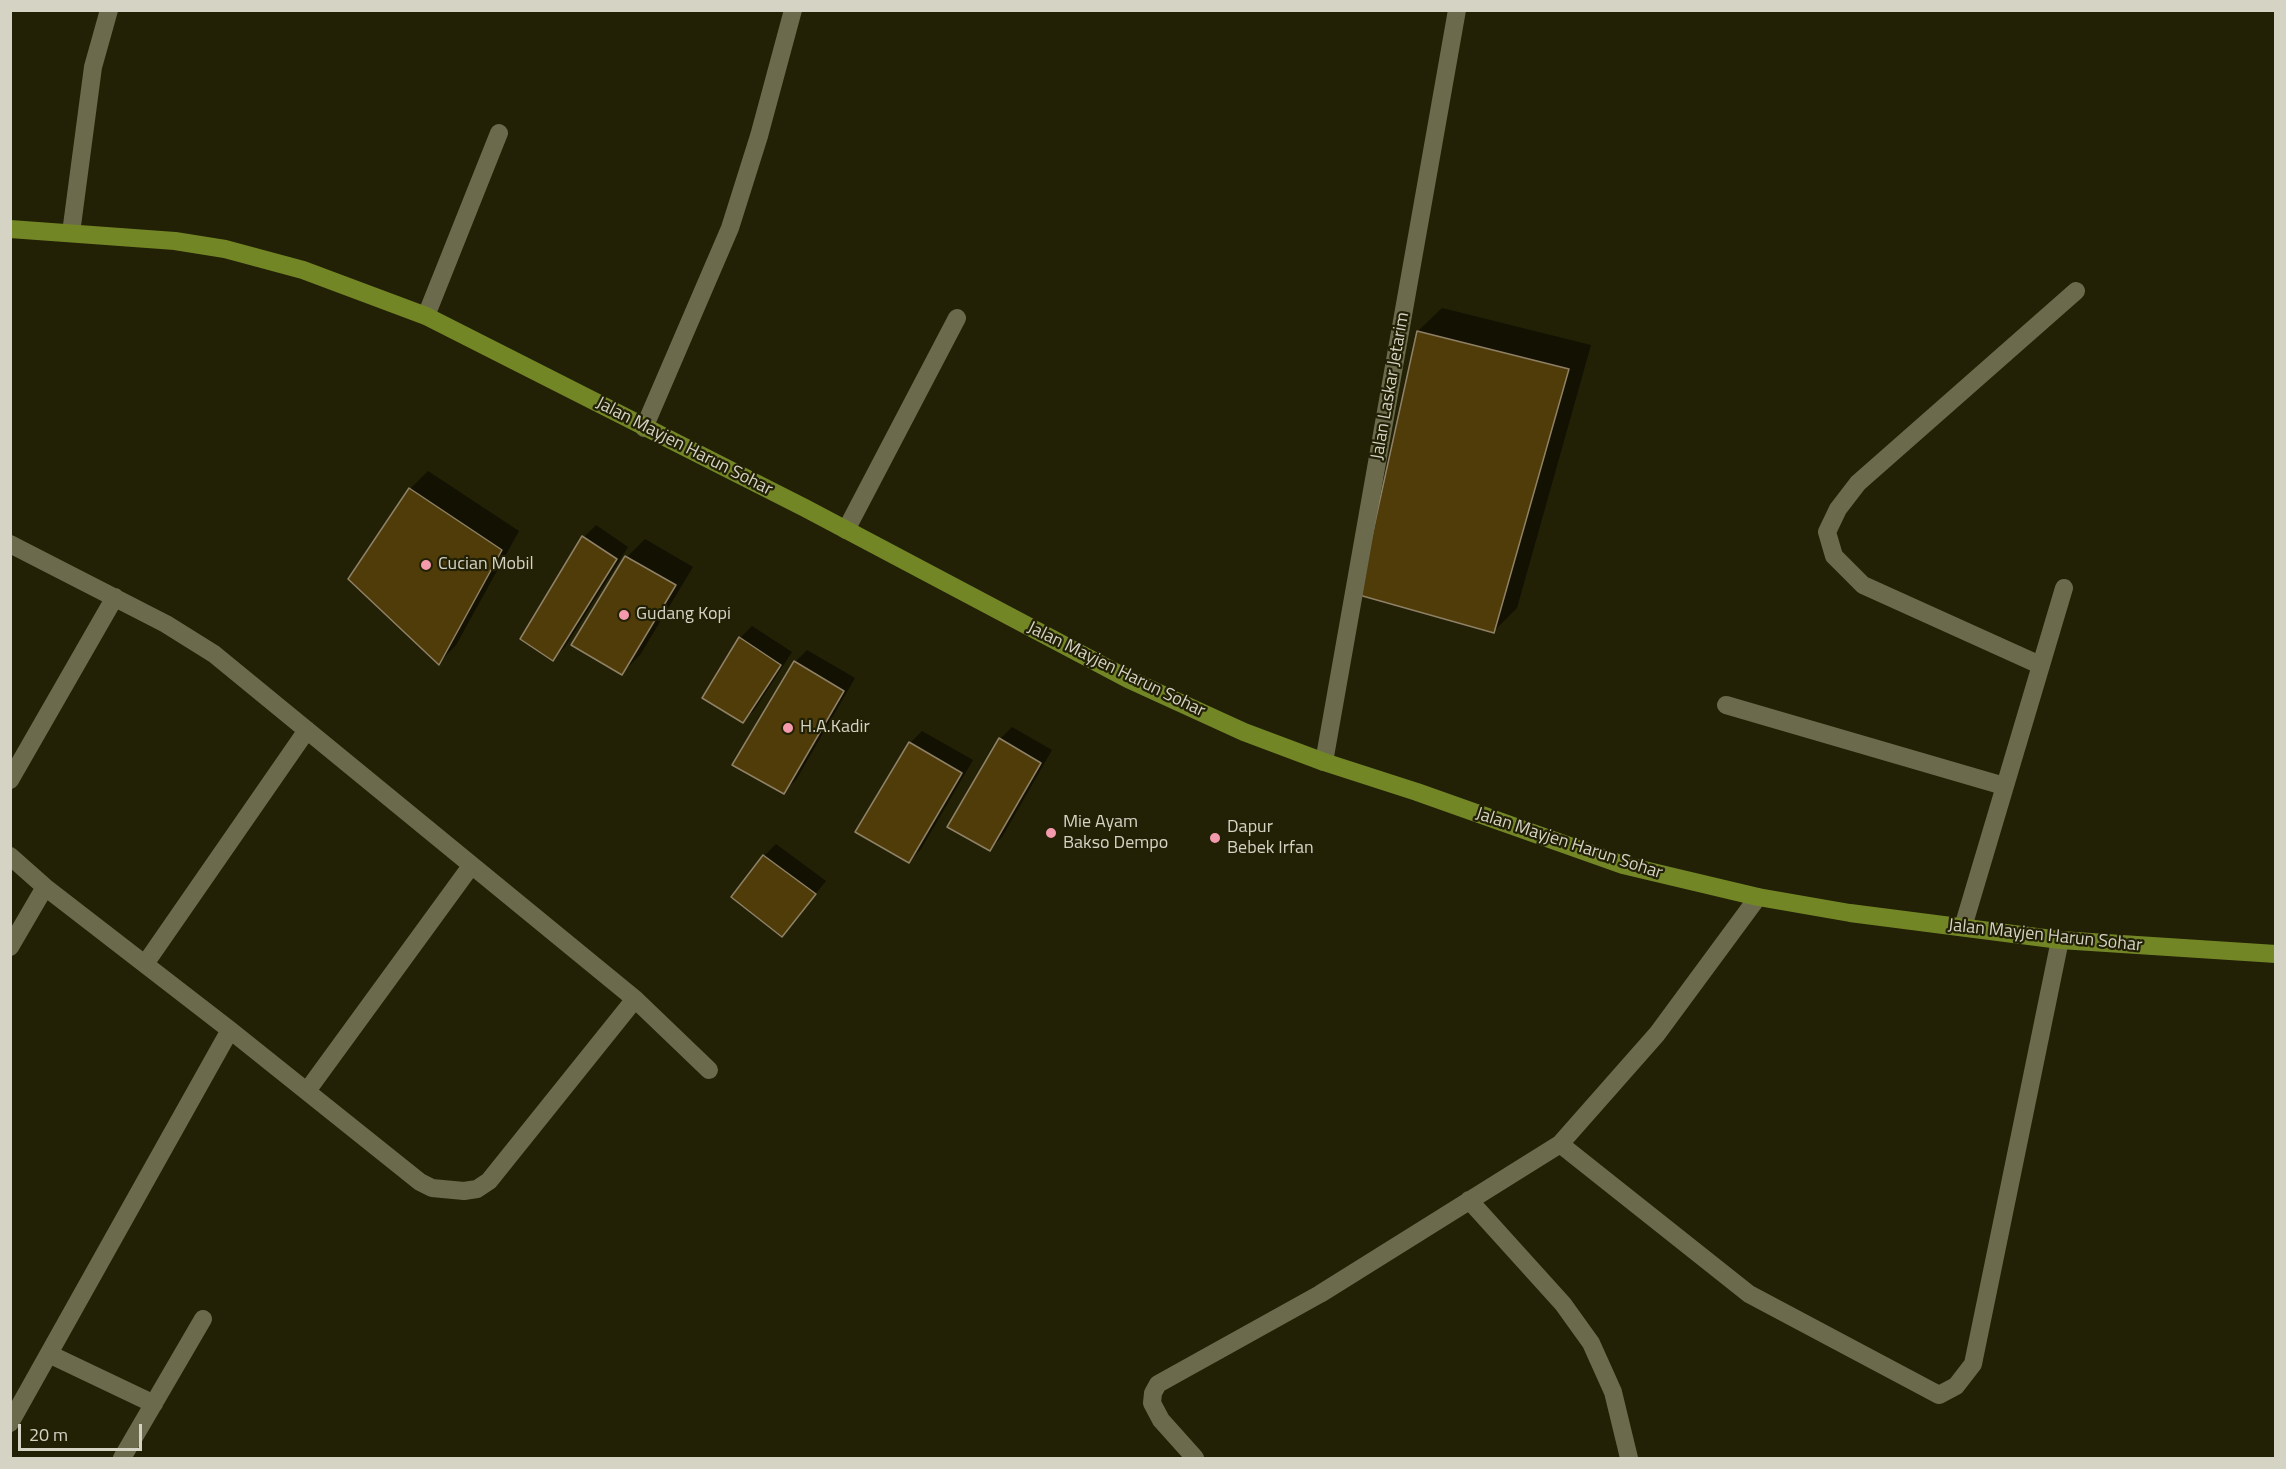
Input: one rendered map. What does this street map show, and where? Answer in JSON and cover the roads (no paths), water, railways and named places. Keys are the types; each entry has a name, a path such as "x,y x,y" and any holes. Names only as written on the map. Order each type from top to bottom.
{"main road":[{"name":"Jalan Mayjen Harun Sohar","path":"10,229 175,241 225,249 303,270 426,316 846,530 1128,679 1244,732 1324,762 1417,792 1623,865 1758,897 1850,913 2060,940 2276,954"}],"street":[{"path":"71,233 93,66 109,10"},
{"path":"644,428 730,228 759,136 793,10"},
{"name":"Jalan Laskar Jetarim","path":"1324,762 1457,10"},
{"path":"426,316 499,133"},
{"path":"2040,665 1863,585 1833,556 1827,532 1838,509 1858,483 2076,291"},
{"path":"846,530 957,318"},
{"path":"10,544 166,624 214,654 635,999 709,1070"},
{"path":"1963,927 2064,588"},
{"path":"10,780 115,597"},
{"path":"1726,705 2004,786"},
{"path":"145,964 308,730"},
{"path":"10,856 45,887 230,1030 420,1182 432,1188 464,1191 477,1189 489,1180 635,999"},
{"path":"307,1091 471,866"},
{"path":"10,947 45,887"},
{"path":"1195,1458 1161,1420 1152,1403 1153,1393 1158,1384 1320,1294 1560,1144 1657,1034 1758,897"},
{"path":"1560,1144 1749,1294 1939,1395 1956,1386 1973,1364 2060,940"},
{"path":"10,1423 230,1030"},
{"path":"1468,1200 1563,1304 1591,1343 1614,1392 1629,1458"},
{"path":"122,1458 203,1319"},
{"path":"49,1354 154,1404"}],"place":[{"name":"Cucian Mobil","path":"426,565"},
{"name":"Gudang Kopi","path":"624,615"},
{"name":"H.A.Kadir","path":"788,728"},
{"name":"Mie Ayam Bakso Dempo","path":"1051,833"},
{"name":"Dapur Bebek Irfan","path":"1215,838"}]}
